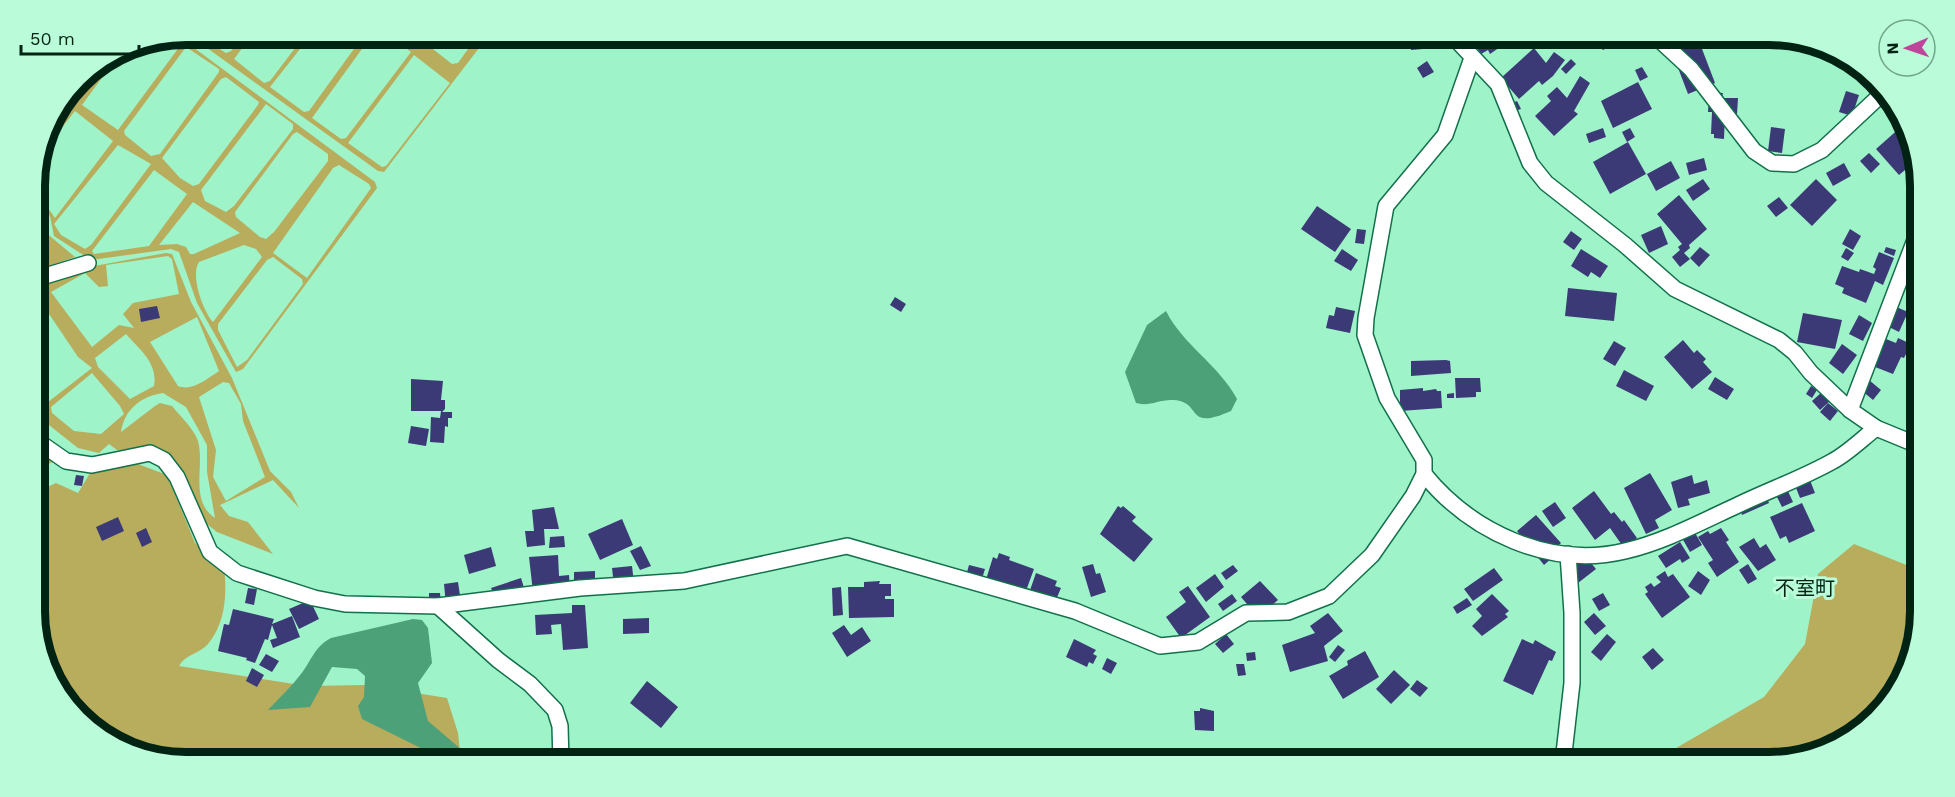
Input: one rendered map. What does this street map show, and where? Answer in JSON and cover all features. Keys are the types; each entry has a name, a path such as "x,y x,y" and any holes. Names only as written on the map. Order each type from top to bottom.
{"street":[{"path":"1460,45 1498,84 1530,163 1546,183 1625,245 1675,289 1779,340 1795,353 1811,373 1850,410 1876,428 1910,442"},
{"path":"1665,45 1691,69 1754,151 1772,163 1794,164 1822,150 1879,97"},
{"path":"45,446 66,461 92,465 150,453 164,460 177,477 210,552 237,573 315,598 345,604 438,606 580,588 684,581 848,546 1075,611 1160,646 1198,642 1246,613 1288,612 1329,596 1372,555 1413,496 1424,474 1424,460 1386,398 1365,334 1366,318 1386,206 1445,135 1472,58"},
{"path":"1850,410 1910,252"},
{"path":"45,276 88,263"},
{"path":"1424,474 1437,491 1490,531 1544,552 1587,556 1623,552 1657,542 1834,461 1876,428"},
{"path":"1564,752 1572,683 1572,613 1568,554"},
{"path":"438,606 498,660 530,684 555,710 560,726 561,752"}],"shaded area":[{"path":"190,45 375,182 377,188 243,369 236,372 197,303 179,252 171,249 91,260 54,236 50,216 45,209 45,204 55,218 113,141 75,111 55,136 61,122 91,82 109,69 82,105 118,130 180,46","holes":["186,47 219,69 160,154 151,156 125,135 124,131","226,77 259,102 199,184 193,186 180,178 162,158 221,79","266,104 293,124 293,129 234,206 226,212 205,201 201,190","297,132 328,154 328,161 274,232 266,239 260,237 236,217 235,212 293,134","118,145 151,164 91,245 85,249 61,235 54,224","339,165 369,184 371,188 307,278 273,253 333,168","154,170 187,194 149,246 94,254 92,251","193,202 240,233 194,254 190,254 186,247 177,244 159,245","244,245 256,249 262,257 213,322 202,302 197,284 199,262","273,257 302,279 303,284 247,360 237,367 218,330 218,324 267,260"]},
{"path":"203,45 214,45 226,53 236,45 244,45 234,59 264,83 270,81 297,45 303,45 270,87 304,112 309,111 357,45 365,45 312,118 341,139 346,138 411,52 402,45 428,45 452,64 458,63 471,45 481,45 384,172 378,171","holes":["414,55 450,83 386,166 382,167 348,143"]},
{"path":"45,232 75,257 45,267"},
{"path":"166,253 172,254 191,302 232,378 270,471 291,492 299,508 273,480 220,505 229,516 248,522 273,554 217,532 207,524 153,449 117,450 109,444 99,453 78,448 45,422 45,404 92,368 78,357 45,308 45,281 83,268","holes":["168,256 172,259 179,294 133,303 123,314 134,328 119,325 92,347 51,292 85,273 99,287 108,286 106,265","197,317 219,371 194,386 178,386 150,342","126,334 151,364 155,378 154,386 130,399 98,367 95,358","92,373 124,414 101,434 74,431 52,413 51,407","223,382 229,383 241,404 243,421 265,477 226,501 213,477 216,450 199,397","163,393 186,407 207,445 207,472 215,518 207,511 200,493 198,441 190,427 172,406 160,403 121,432 126,417 135,405"]},
{"path":"1166,311 1173,323 1221,376 1237,399 1231,411 1206,418 1200,417 1188,405 1173,400 1136,403 1125,372 1147,325"},
{"path":"45,450 57,459 45,466"},
{"path":"138,464 167,475 195,543 224,567 225,597 219,626 208,644 185,659 179,666 307,686 366,685 447,698 458,733 460,752 168,751 124,737 93,717 80,704 60,673 53,656 45,620 45,488 56,483 78,493 92,470"},
{"path":"1854,544 1910,566 1910,620 1907,638 1899,665 1881,697 1855,723 1839,733 1823,741 1796,749 1778,752 1669,752 1764,697 1805,644 1818,574"},
{"path":"413,619 422,620 428,628 432,663 418,683 428,721 464,752 429,752 362,719 358,706 364,697 365,676 357,669 332,667 310,707 268,710 297,679 317,650 331,638"}],"building":[{"path":"1411,45 1423,45 1423,49 1411,50"},
{"path":"1475,45 1503,45 1490,54 1488,50 1481,54"},
{"path":"1597,45 1606,45 1604,50 1596,47"},
{"path":"1689,45 1701,45 1715,83 1688,94 1672,52"},
{"path":"1534,48 1546,63 1554,52 1565,60 1553,76 1542,85 1539,81 1519,99 1501,78"},
{"path":"1571,59 1576,64 1566,74 1561,69"},
{"path":"1427,61 1434,72 1423,78 1417,68"},
{"path":"1642,67 1648,77 1640,81 1635,70"},
{"path":"1580,76 1590,83 1574,111 1578,114 1554,136 1535,116 1551,101 1547,96 1557,87 1567,98"},
{"path":"1638,82 1652,109 1613,128 1601,101"},
{"path":"1846,91 1859,95 1852,116 1839,112"},
{"path":"1709,92 1723,93 1722,98 1738,98 1737,114 1725,113 1724,139 1714,138 1714,134 1711,134 1712,112 1708,112"},
{"path":"1517,101 1521,109 1515,111 1512,103"},
{"path":"1771,127 1785,129 1782,153 1768,151"},
{"path":"1603,128 1606,137 1589,143 1586,134"},
{"path":"1630,128 1635,137 1627,142 1622,132"},
{"path":"1898,130 1909,167 1899,175 1876,149"},
{"path":"1628,142 1646,174 1610,194 1593,162"},
{"path":"1869,153 1880,164 1871,173 1860,161"},
{"path":"1704,158 1707,170 1689,175 1686,163"},
{"path":"1671,161 1680,178 1656,191 1647,174"},
{"path":"1844,163 1851,176 1833,186 1826,173"},
{"path":"1703,179 1710,189 1693,201 1686,190"},
{"path":"1816,179 1837,200 1812,226 1790,205"},
{"path":"1679,195 1707,229 1689,245 1690,248 1684,253 1690,259 1680,267 1672,257 1680,250 1678,247 1682,244 1657,214"},
{"path":"1779,197 1788,208 1776,217 1767,206"},
{"path":"1317,206 1351,229 1335,252 1301,229"},
{"path":"1661,226 1668,244 1649,253 1641,235"},
{"path":"1357,229 1366,230 1364,244 1355,243"},
{"path":"1850,229 1861,236 1853,250 1842,244"},
{"path":"1571,231 1582,239 1574,250 1563,242"},
{"path":"1700,247 1710,255 1699,267 1690,258"},
{"path":"1886,247 1896,250 1894,256 1884,252"},
{"path":"1846,248 1854,253 1848,261 1841,257"},
{"path":"1342,249 1358,260 1351,271 1334,261"},
{"path":"1581,249 1608,266 1600,278 1591,272 1588,277 1571,266"},
{"path":"1879,252 1894,258 1883,285 1875,281 1866,303 1842,293 1844,288 1835,284 1842,266 1874,274 1876,269 1873,267"},
{"path":"1568,288 1617,293 1614,321 1565,316"},
{"path":"895,297 906,304 901,312 890,305"},
{"path":"157,306 160,318 141,322 139,309"},
{"path":"1894,306 1908,312 1899,332 1885,325"},
{"path":"1336,307 1355,311 1350,333 1326,328 1329,315 1334,316"},
{"path":"1803,313 1842,320 1835,349 1797,342"},
{"path":"1859,315 1872,323 1863,341 1849,334"},
{"path":"1881,337 1896,343 1898,338 1910,344 1904,358 1901,357 1893,374 1870,365"},
{"path":"1683,340 1694,353 1697,350 1706,359 1703,362 1712,372 1692,389 1664,357"},
{"path":"1614,341 1626,348 1615,366 1603,359"},
{"path":"1842,344 1857,355 1843,374 1829,363"},
{"path":"1411,361 1450,361 1451,373 1411,376"},
{"path":"1624,370 1654,386 1646,401 1616,386"},
{"path":"1715,377 1734,389 1727,400 1708,389"},
{"path":"1455,378 1480,378 1481,392 1476,392 1476,397 1456,398"},
{"path":"411,379 443,381 441,400 445,400 445,409 442,412 452,412 452,418 448,418 448,427 445,426 444,443 430,442 431,417 440,418 441,411 411,411"},
{"path":"1869,380 1881,390 1873,400 1861,390"},
{"path":"1811,386 1817,390 1812,398 1806,394"},
{"path":"1423,388 1423,391 1436,389 1441,391 1442,408 1400,411 1400,390"},
{"path":"1822,392 1830,401 1820,410 1812,401"},
{"path":"1454,393 1454,398 1447,398 1447,394"},
{"path":"1828,403 1838,411 1830,421 1820,412"},
{"path":"411,426 429,429 426,446 408,443"},
{"path":"1650,473 1672,510 1655,520 1659,528 1646,534 1624,488"},
{"path":"76,475 84,476 82,486 74,485"},
{"path":"1692,475 1694,484 1707,480 1710,493 1688,499 1690,505 1678,508 1671,482"},
{"path":"1808,475 1815,493 1800,498 1793,480"},
{"path":"1787,489 1793,502 1782,507 1776,495"},
{"path":"1764,490 1769,503 1742,515 1737,499"},
{"path":"1594,491 1611,514 1614,512 1622,522 1624,520 1637,538 1624,548 1610,528 1595,540 1572,508"},
{"path":"1555,502 1566,518 1553,527 1542,511"},
{"path":"1802,503 1815,531 1789,543 1786,536 1780,539 1770,517"},
{"path":"1118,506 1121,508 1123,506 1136,517 1132,521 1153,539 1134,562 1100,534"},
{"path":"554,507 559,529 544,529 545,545 527,547 525,531 534,531 532,510"},
{"path":"1536,515 1561,543 1550,553 1553,557 1544,565 1517,531"},
{"path":"118,517 124,531 102,541 96,527"},
{"path":"622,519 633,545 600,560 588,534"},
{"path":"146,528 152,542 142,547 136,533"},
{"path":"1721,528 1729,540 1726,542 1739,562 1717,577 1708,563 1713,560 1698,537 1708,531 1710,534"},
{"path":"1694,531 1702,545 1690,552 1682,538"},
{"path":"564,536 565,547 549,548 550,537"},
{"path":"1754,538 1760,548 1766,544 1776,560 1758,571 1739,547"},
{"path":"1680,542 1690,558 1682,563 1680,559 1666,568 1658,556"},
{"path":"641,546 651,566 640,570 630,551"},
{"path":"491,547 496,566 469,574 464,555"},
{"path":"1582,552 1596,569 1578,583 1561,563 1573,553"},
{"path":"999,553 1010,557 1009,560 1034,569 1023,599 984,586 993,557 997,559"},
{"path":"558,555 559,576 569,575 570,589 533,592 529,557"},
{"path":"1093,564 1096,574 1100,573 1106,592 1091,597 1082,567"},
{"path":"1748,564 1757,579 1748,584 1739,570"},
{"path":"969,565 985,569 979,588 964,583"},
{"path":"1233,565 1238,571 1226,580 1221,573"},
{"path":"632,566 634,583 614,585 612,568"},
{"path":"1494,568 1503,580 1473,601 1464,589"},
{"path":"595,571 595,586 574,587 574,572"},
{"path":"1665,571 1668,577 1673,574 1690,597 1662,618 1645,594 1648,592 1645,587 1651,583 1654,587 1661,582 1656,577"},
{"path":"1698,571 1710,580 1701,595 1688,586"},
{"path":"1036,573 1057,581 1055,586 1061,588 1055,602 1029,593"},
{"path":"1215,574 1224,587 1206,602 1196,588"},
{"path":"521,578 525,591 496,600 491,588"},
{"path":"880,581 879,584 891,584 891,596 885,596 885,599 894,599 894,617 849,618 848,587 864,587 864,582"},
{"path":"1260,581 1278,600 1265,611 1259,604 1252,610 1241,597"},
{"path":"458,582 461,602 446,605 444,584"},
{"path":"1188,586 1210,617 1181,638 1166,617 1186,602 1179,592"},
{"path":"841,587 843,615 833,616 832,588"},
{"path":"248,588 257,589 254,605 245,603"},
{"path":"429,593 440,593 441,605 429,605"},
{"path":"1603,593 1610,605 1599,611 1592,599"},
{"path":"1232,594 1237,601 1223,611 1218,604"},
{"path":"1492,594 1509,611 1505,614 1508,617 1482,636 1472,626 1482,616 1476,609"},
{"path":"1467,598 1472,605 1457,614 1453,607"},
{"path":"310,600 319,619 299,629 289,609"},
{"path":"572,605 585,605 588,648 563,650 561,624 551,625 552,634 536,635 535,615 572,613"},
{"path":"233,609 274,619 272,624 292,616 300,637 273,648 270,640 277,638 272,625 268,640 265,639 255,663 246,660 247,658 218,651 224,624 229,625"},
{"path":"1328,613 1343,631 1324,646 1328,661 1290,672 1282,645 1315,633 1310,626"},
{"path":"1594,613 1606,626 1595,635 1584,622"},
{"path":"649,618 649,633 623,634 623,619"},
{"path":"844,625 851,635 862,627 871,641 847,657 832,633"},
{"path":"1226,634 1234,644 1223,653 1215,644"},
{"path":"1607,634 1616,642 1601,661 1591,652"},
{"path":"1074,639 1096,650 1093,654 1097,656 1093,664 1089,662 1087,667 1066,657"},
{"path":"1522,639 1533,644 1535,640 1556,652 1552,661 1549,660 1533,695 1503,681"},
{"path":"1338,645 1345,650 1335,662 1329,657"},
{"path":"1653,648 1664,660 1652,670 1642,657"},
{"path":"1365,651 1379,677 1343,699 1329,676 1348,665 1347,661"},
{"path":"1255,652 1256,660 1247,661 1246,653"},
{"path":"266,654 279,661 272,672 259,665"},
{"path":"1107,658 1117,663 1111,674 1102,669"},
{"path":"1236,664 1244,664 1246,675 1238,676"},
{"path":"252,668 264,675 257,687 246,681"},
{"path":"1394,670 1410,685 1391,704 1376,689"},
{"path":"1417,680 1428,688 1420,697 1410,689"},
{"path":"647,681 678,707 661,728 630,703"},
{"path":"1200,708 1214,711 1214,731 1195,730 1194,711 1200,711"}],"district":[{"name":"不室町","path":"1805,588"}]}
